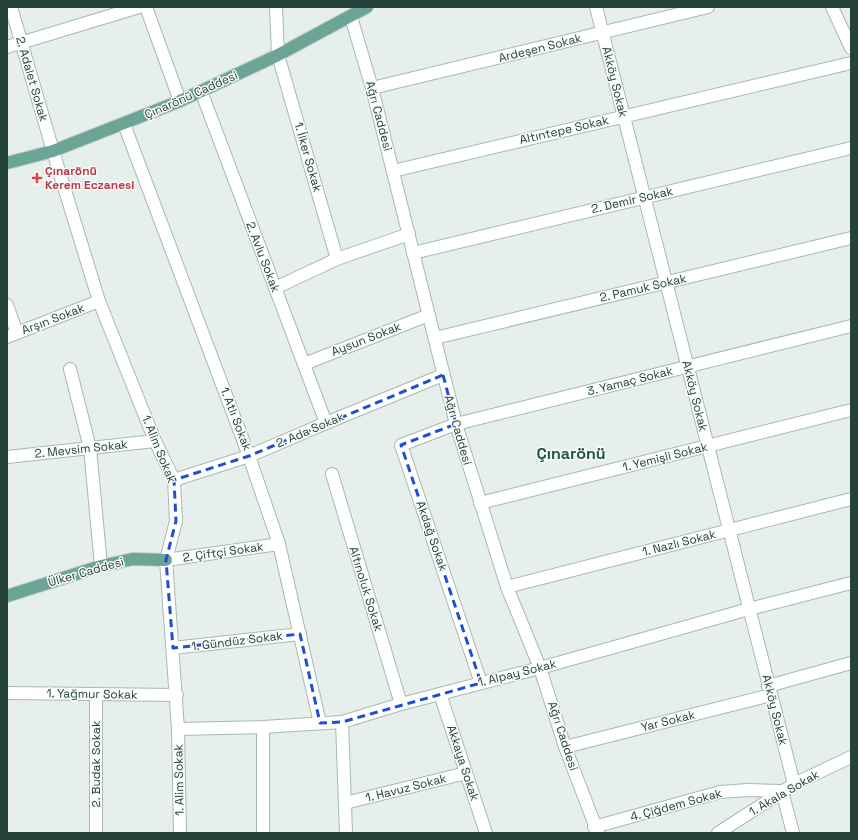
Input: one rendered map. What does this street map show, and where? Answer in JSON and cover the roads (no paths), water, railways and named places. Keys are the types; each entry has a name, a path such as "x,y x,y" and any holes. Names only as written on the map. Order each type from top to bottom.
{"main road":[{"name":"Çınarönü Caddesi","path":"7,163 53,151 124,124 201,92 278,55 351,17 367,7"},
{"name":"Ülker Caddesi","path":"7,596 101,566 133,559 166,560"}],"street":[{"name":"2. Adalet Sokak","path":"11,7 53,151"},
{"path":"7,47 138,7"},
{"path":"146,7 180,101"},
{"name":"Akköy Sokak","path":"596,7 794,784"},
{"name":"Ardeşen Sokak","path":"372,88 708,7"},
{"path":"832,7 851,48"},
{"name":"1. İlker Sokak","path":"277,9 278,55 337,259"},
{"name":"Ağrı Caddesi","path":"351,17 372,88 456,424 507,587 540,668 565,747 596,830"},
{"name":"Altıntepe Sokak","path":"393,170 851,63"},
{"name":"2. Avlu Sokak","path":"201,92 326,422"},
{"name":"1. Atlı Sokak","path":"124,124 250,456 280,544 320,722"},
{"name":"2. Demir Sokak","path":"414,253 851,148"},
{"name":"1. Alim Sokak","path":"53,151 99,301 155,441 174,480 176,521 166,560 177,695 180,833"},
{"path":"275,288 337,259 409,234"},
{"name":"2. Pamuk Sokak","path":"435,338 851,238"},
{"name":"Arşın Sokak","path":"12,335 99,301"},
{"path":"7,305 12,335"},
{"name":"Aysun Sokak","path":"304,364 429,315"},
{"name":"3. Yamaç Sokak","path":"456,424 851,326"},
{"path":"70,369 90,448 101,566"},
{"name":"2. Ada Sokak","path":"174,480 250,456 326,422 443,374"},
{"name":"1. Yemişli Sokak","path":"480,503 851,410"},
{"name":"Akdağ Sokak","path":"456,424 401,445 481,683"},
{"name":"2. Mevsim Sokak","path":"7,456 155,441"},
{"name":"Altınoluk Sokak","path":"332,474 401,704"},
{"name":"1. Nazlı Sokak","path":"507,587 851,499"},
{"name":"2. Çiftçi Sokak","path":"166,560 280,544"},
{"name":"1. Alpay Sokak","path":"178,730 342,722 401,704 540,668 749,609 851,583"},
{"name":"1. Gündüz Sokak","path":"173,648 300,634"},
{"name":"Yar Sokak","path":"565,747 770,691 851,663"},
{"name":"1. Yağmur Sokak","path":"7,693 177,695"},
{"name":"2. Budak Sokak","path":"96,694 96,833"},
{"name":"Akkaya Sokak","path":"440,694 486,833"},
{"path":"342,722 346,833"},
{"path":"263,727 263,833"},
{"name":"1. Akala Sokak","path":"718,833 794,784 851,756"},
{"name":"1. Havuz Sokak","path":"345,803 466,773"},
{"name":"4. Çiğdem Sokak","path":"596,830 720,792 748,790 782,791"},
{"path":"782,791 793,833"}],"place":[{"name":"Çınarönü Kerem Eczanesi","path":"37,178"}],"district":[{"name":"Çınarönü","path":"571,453"}]}
